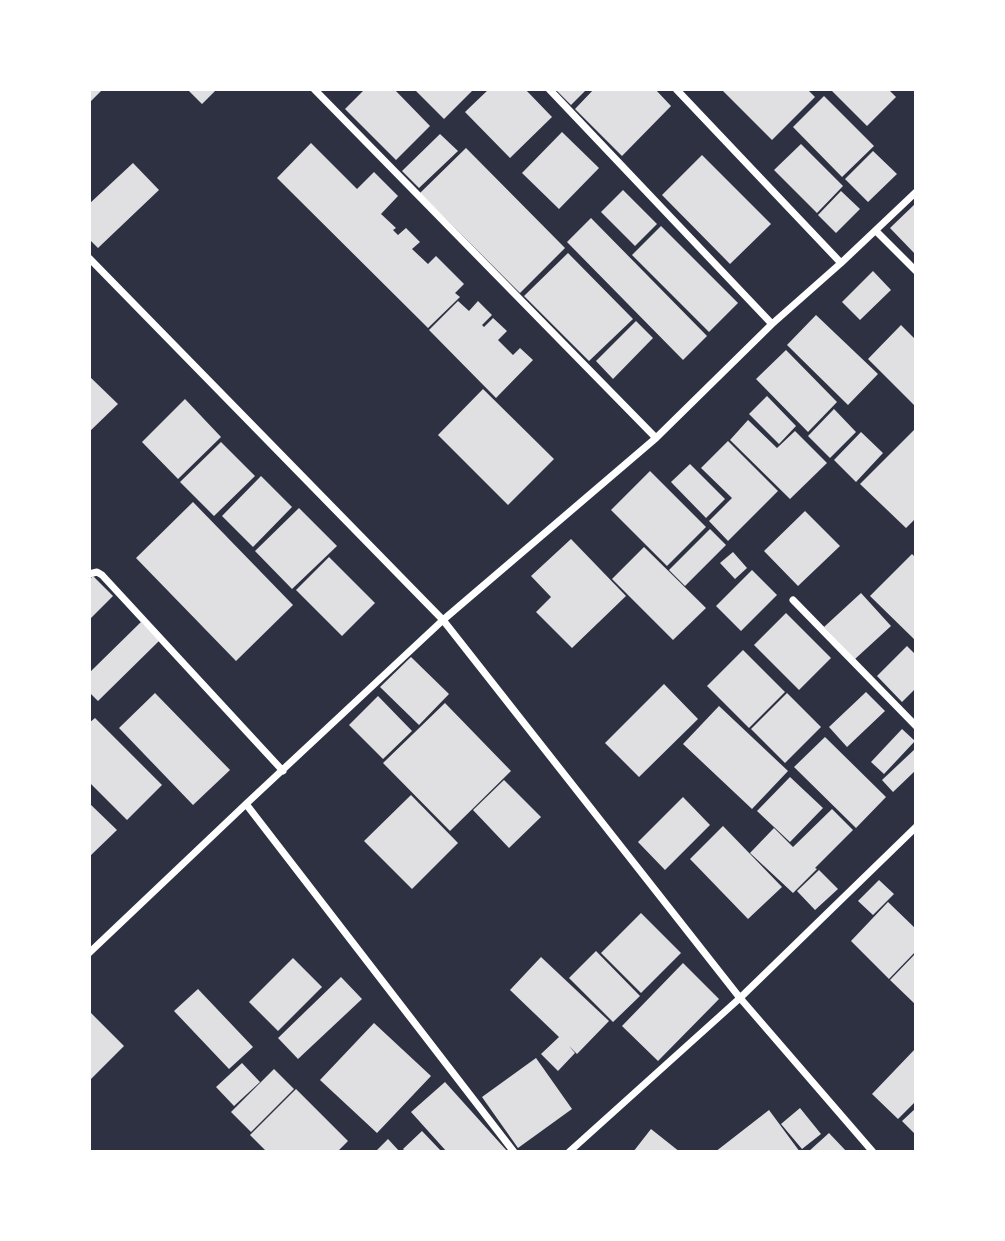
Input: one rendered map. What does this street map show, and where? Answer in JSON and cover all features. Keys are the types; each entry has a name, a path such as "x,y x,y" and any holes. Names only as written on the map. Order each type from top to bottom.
{"street":[{"path":"314,89 656,438"},
{"path":"549,89 772,324"},
{"path":"676,89 841,263"},
{"path":"89,953 443,620 656,438 772,324 916,192"},
{"path":"876,230 916,271"},
{"path":"89,258 443,620 740,998 873,1152"},
{"path":"89,574 97,572 102,575 283,771"},
{"path":"793,600 916,726"},
{"path":"246,804 514,1152"},
{"path":"569,1152 740,998 916,827"}],"building":[{"path":"89,89 103,89 89,103"},
{"path":"187,89 217,89 202,104"},
{"path":"365,89 394,89 430,126 396,160 345,109"},
{"path":"414,89 474,89 444,119"},
{"path":"489,89 525,89 552,117 510,158 465,112"},
{"path":"555,89 587,89 571,105"},
{"path":"594,89 655,89 671,106 622,156 575,109"},
{"path":"721,89 807,89 815,97 772,140"},
{"path":"830,89 888,89 896,97 867,126"},
{"path":"824,96 874,146 842,177 793,127"},
{"path":"562,132 599,168 559,209 522,173"},
{"path":"440,134 458,151 419,188 402,171"},
{"path":"311,143 357,189 374,172 398,196 381,214 396,228 393,230 398,235 406,228 420,242 412,249 428,264 436,256 464,284 455,293 460,297 428,328 277,178"},
{"path":"801,144 843,186 817,213 774,170"},
{"path":"466,148 565,248 520,293 420,193"},
{"path":"873,151 897,174 868,202 845,179"},
{"path":"702,155 771,224 730,264 662,195"},
{"path":"133,163 159,190 98,248 89,239 89,204"},
{"path":"623,190 657,224 635,246 601,212"},
{"path":"841,191 860,209 836,233 818,215"},
{"path":"916,203 916,255 890,228"},
{"path":"591,218 707,336 683,360 567,242"},
{"path":"661,226 738,303 709,332 632,255"},
{"path":"568,253 633,319 589,361 524,296"},
{"path":"873,271 891,290 860,320 842,302"},
{"path":"458,301 469,311 478,301 492,315 482,325 484,327 493,318 507,331 498,340 513,355 520,348 533,360 496,398 429,330"},
{"path":"816,315 878,374 848,405 787,345"},
{"path":"636,321 653,338 613,379 596,361"},
{"path":"901,325 916,340 916,407 868,359"},
{"path":"786,350 837,402 808,432 756,379"},
{"path":"89,376 118,404 89,432"},
{"path":"483,389 554,459 508,505 438,435"},
{"path":"767,396 796,426 779,444 749,414"},
{"path":"185,399 221,437 178,479 142,442"},
{"path":"834,409 856,432 830,458 808,436"},
{"path":"748,420 777,448 795,431 827,463 790,499 730,440"},
{"path":"916,428 916,518 906,528 860,484"},
{"path":"861,432 883,453 856,482 834,460"},
{"path":"728,441 778,491 728,541 709,521 732,498 701,468"},
{"path":"221,442 255,476 214,516 180,482"},
{"path":"690,464 725,499 706,518 671,482"},
{"path":"650,471 706,527 667,566 611,510"},
{"path":"261,476 292,507 253,547 222,516"},
{"path":"193,502 293,605 236,661 136,558"},
{"path":"299,508 337,546 292,589 255,551"},
{"path":"805,511 840,546 798,586 764,551"},
{"path":"710,529 726,545 685,586 669,570"},
{"path":"571,539 626,596 572,648 536,612 551,597 531,576"},
{"path":"644,547 706,608 673,640 612,579"},
{"path":"733,552 747,568 735,579 720,563"},
{"path":"912,554 916,558 916,641 870,596"},
{"path":"329,557 375,603 342,636 296,590"},
{"path":"752,570 777,595 741,631 716,606"},
{"path":"93,576 113,596 89,620 89,580"},
{"path":"861,593 891,626 855,659 824,627"},
{"path":"786,613 831,658 799,690 754,645"},
{"path":"141,622 159,641 98,701 89,692 89,673"},
{"path":"907,646 916,655 916,688 902,702 877,676"},
{"path":"743,650 785,692 749,728 707,686"},
{"path":"411,657 449,694 419,725 380,687"},
{"path":"664,684 698,719 639,777 605,743"},
{"path":"866,692 885,711 847,747 829,727"},
{"path":"155,693 230,770 193,805 119,728"},
{"path":"787,693 821,727 785,763 751,729"},
{"path":"378,696 412,731 383,759 349,725"},
{"path":"445,703 511,771 450,831 383,763"},
{"path":"719,706 788,771 752,809 683,744"},
{"path":"95,718 162,785 127,820 89,782 89,723"},
{"path":"902,729 915,741 884,774 871,762"},
{"path":"825,737 886,797 856,828 794,767"},
{"path":"916,748 916,770 893,792 882,780"},
{"path":"790,777 823,808 790,842 757,811"},
{"path":"504,780 541,817 509,848 473,810"},
{"path":"411,795 458,843 412,889 364,841"},
{"path":"683,797 710,825 665,870 638,842"},
{"path":"89,803 117,830 89,857"},
{"path":"832,809 853,830 793,893 750,853 774,828 793,847"},
{"path":"723,826 782,887 748,919 690,859"},
{"path":"819,870 838,889 815,910 797,891"},
{"path":"879,880 894,894 873,915 858,901"},
{"path":"888,902 916,929 916,951 889,979 851,941"},
{"path":"641,913 681,953 641,993 601,953"},
{"path":"596,951 640,996 613,1022 569,978"},
{"path":"916,953 916,1005 890,980"},
{"path":"541,957 609,1021 577,1054 569,1046 575,1053 558,1071 541,1054 559,1037 510,990"},
{"path":"293,958 322,987 278,1031 249,1002"},
{"path":"683,963 719,999 658,1061 622,1026"},
{"path":"341,977 362,999 298,1059 278,1038"},
{"path":"198,989 253,1047 229,1069 174,1011"},
{"path":"89,1011 124,1046 89,1081"},
{"path":"374,1023 431,1076 377,1133 320,1080"},
{"path":"916,1048 916,1101 898,1119 872,1094"},
{"path":"536,1058 572,1109 518,1148 482,1097"},
{"path":"242,1063 260,1082 234,1106 216,1087"},
{"path":"274,1069 294,1089 251,1132 231,1112"},
{"path":"445,1082 508,1152 447,1152 411,1112"},
{"path":"296,1089 348,1141 337,1152 267,1152 250,1135"},
{"path":"800,1108 821,1134 802,1149 781,1124"},
{"path":"916,1108 916,1135 902,1121"},
{"path":"769,1110 800,1152 715,1152"},
{"path":"651,1129 680,1152 633,1152"},
{"path":"422,1131 442,1152 406,1152 403,1149"},
{"path":"829,1133 847,1152 808,1152"},
{"path":"388,1139 400,1152 375,1152"}]}
